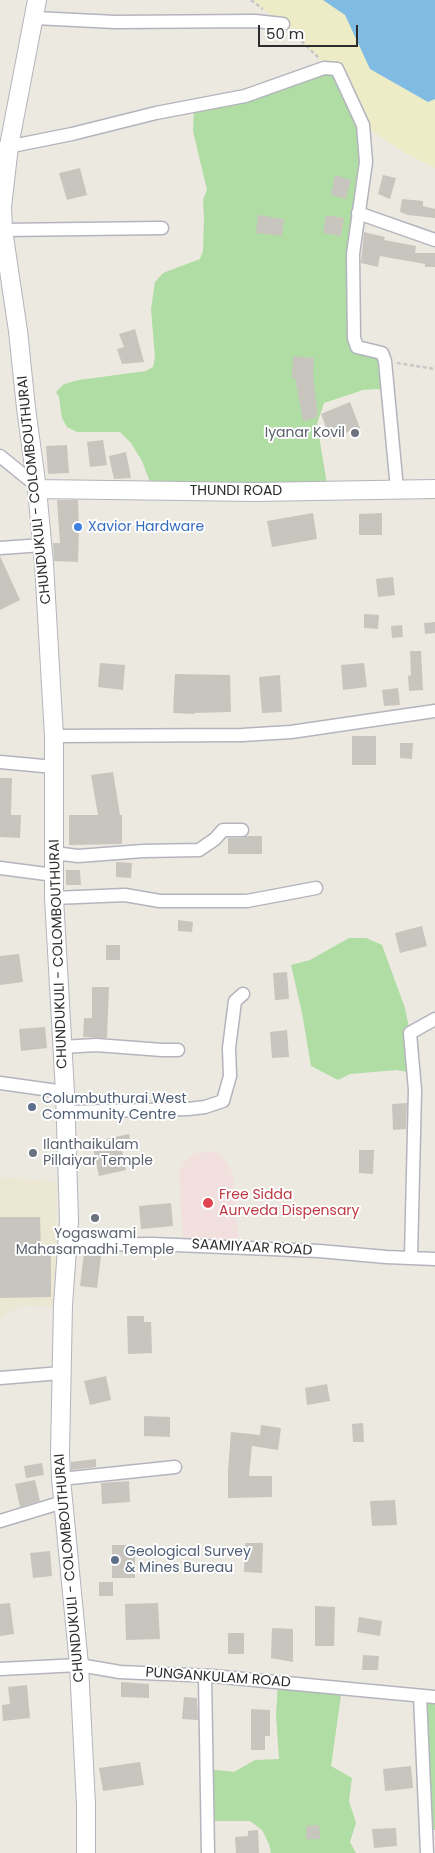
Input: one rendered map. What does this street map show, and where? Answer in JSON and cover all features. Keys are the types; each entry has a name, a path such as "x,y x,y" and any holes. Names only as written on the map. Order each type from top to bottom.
{"main road":[{"name":"CHUNDUKULI - COLOMBOUTHURAI","path":"36,9 5,147 2,207 3,230 18,331 43,544 54,736 54,898 65,1092 69,1220 63,1305 61,1479 79,1665 86,1802 86,1853"},
{"name":"THUNDI ROAD","path":"37,488 255,492 435,490"}],"street":[{"path":"36,9 115,22 255,21 284,24"},
{"path":"5,147 72,134 156,113 245,96 324,68 337,69 363,125 366,162 353,254 354,338 357,347 382,353 385,361 397,489"},
{"path":"358,213 435,240"},
{"path":"3,230 162,228"},
{"path":"0,456 37,488"},
{"path":"0,548 43,544"},
{"path":"54,736 242,735 291,732 435,711"},
{"path":"0,762 54,767"},
{"path":"54,853 78,856 142,851 199,850 215,839 223,830 242,830"},
{"path":"0,868 54,875"},
{"path":"54,898 125,895 160,901 247,901 316,888"},
{"path":"65,1112 188,1109 205,1107 223,1101 230,1076 229,1048 235,1001 243,994"},
{"path":"411,1257 415,1090 410,1033 435,1019"},
{"path":"62,1047 96,1045 178,1050"},
{"path":"0,1083 65,1092"},
{"name":"SAAMIYAAR ROAD","path":"68,1245 160,1244 435,1258"},
{"path":"0,1378 61,1373"},
{"path":"61,1479 176,1467"},
{"path":"0,1521 63,1502"},
{"name":"PUNGANKULAM ROAD","path":"0,1669 79,1665 120,1672 309,1684 435,1697"},
{"path":"205,1676 208,1853"},
{"path":"420,1696 427,1853"}],"path":[{"path":"385,361 435,368"}],"shaded area":[{"name":"Free Sidda Aurveda Dispensary","path":"214,1151 226,1161 233,1175 239,1247 183,1245 179,1171 195,1153"},
{"path":"0,1177 57,1182 56,1307 21,1305 0,1320"}],"green space":[{"path":"337,69 363,125 364,180 354,338 382,353 387,391 377,389 363,390 324,403 317,424 328,490 153,490 142,461 131,443 120,432 77,432 67,427 62,418 59,397 56,392 64,384 79,380 146,371 153,367 155,357 151,309 155,282 163,273 200,259 203,251 203,200 207,190 193,131 194,106"},
{"path":"349,938 366,938 382,945 405,1008 410,1033 413,1073 396,1070 350,1074 338,1080 311,1066 291,965 310,960"},
{"path":"278,1682 342,1688 331,1766 352,1778 349,1801 356,1823 350,1842 356,1853 271,1853 262,1830 250,1821 208,1821 207,1769 234,1772 255,1760 279,1759 276,1715"},
{"path":"420,1696 435,1697 435,1830 427,1830"}],"sand":[{"path":"251,0 323,0 345,15 371,69 428,102 435,99 435,168 405,153 363,125 337,69 328,68 283,24"}],"water":[{"path":"323,0 435,0 435,99 428,102 370,69 345,15"}],"building":[{"path":"80,168 87,195 67,200 59,173"},
{"path":"335,175 351,180 346,199 331,195"},
{"path":"383,175 396,178 390,199 378,194"},
{"path":"402,199 423,201 423,206 435,209 435,218 408,215 400,212"},
{"path":"258,215 284,219 282,236 256,233"},
{"path":"326,215 344,218 341,236 323,233"},
{"path":"364,232 385,237 384,240 416,246 415,253 435,253 435,267 425,267 425,264 380,256 378,267 361,263"},
{"path":"135,329 144,362 122,364 117,349 124,347 119,334"},
{"path":"293,356 314,358 313,375 318,417 303,421 295,378 292,378"},
{"path":"350,402 360,428 330,438 321,414"},
{"path":"103,440 107,465 90,467 87,442"},
{"path":"67,445 69,473 48,474 46,446"},
{"path":"126,452 131,478 114,479 109,456"},
{"path":"57,500 78,500 78,562 54,561 53,543 60,543"},
{"path":"313,513 317,539 272,547 267,521"},
{"path":"382,513 382,535 359,535 359,514"},
{"path":"0,556 20,600 0,610"},
{"path":"393,577 395,595 378,597 376,579"},
{"path":"364,614 379,615 378,629 364,628"},
{"path":"435,622 435,633 425,634 424,623"},
{"path":"402,625 403,637 392,638 391,626"},
{"path":"410,651 421,651 423,690 409,691 408,676 411,675"},
{"path":"100,663 125,665 123,690 98,687"},
{"path":"364,663 367,687 343,690 341,665"},
{"path":"175,674 230,675 231,712 173,713"},
{"path":"280,675 282,712 262,713 259,677"},
{"path":"398,688 400,705 384,706 382,690"},
{"path":"352,736 376,736 376,765 352,765"},
{"path":"400,743 413,743 412,759 400,758"},
{"path":"113,772 120,815 122,815 122,844 69,845 69,815 98,815 91,775"},
{"path":"0,778 12,778 11,815 21,815 20,838 0,837"},
{"path":"262,836 262,854 228,854 228,838"},
{"path":"116,862 132,863 131,878 116,877"},
{"path":"66,870 80,870 81,885 66,885"},
{"path":"178,920 193,922 192,932 178,931"},
{"path":"422,926 427,946 400,953 395,933"},
{"path":"106,945 120,945 120,960 106,960"},
{"path":"19,954 23,982 0,985 0,956"},
{"path":"287,972 289,999 275,1000 273,973"},
{"path":"92,987 109,987 107,1038 83,1037 84,1018 92,1018"},
{"path":"45,1027 47,1048 21,1051 19,1029"},
{"path":"287,1030 289,1057 272,1058 270,1032"},
{"path":"407,1103 406,1129 393,1130 392,1104"},
{"path":"129,1134 132,1148 122,1150 126,1170 99,1176 92,1142"},
{"path":"359,1150 374,1150 373,1174 359,1173"},
{"path":"171,1203 173,1226 141,1229 139,1206"},
{"path":"0,1217 40,1217 41,1250 51,1250 51,1297 0,1298"},
{"path":"84,1253 101,1256 97,1288 80,1286"},
{"path":"127,1316 144,1316 144,1322 151,1322 152,1353 128,1354"},
{"path":"106,1376 111,1400 90,1405 84,1381"},
{"path":"327,1384 330,1401 307,1405 305,1388"},
{"path":"144,1416 170,1417 170,1437 144,1436"},
{"path":"363,1423 364,1442 353,1442 352,1424"},
{"path":"261,1425 281,1428 278,1450 252,1446 249,1476 272,1476 272,1497 228,1498 231,1432 260,1435"},
{"path":"96,1459 96,1467 71,1470 71,1462"},
{"path":"42,1463 44,1475 26,1478 24,1466"},
{"path":"35,1480 40,1501 20,1507 15,1484"},
{"path":"129,1481 130,1502 102,1504 101,1483"},
{"path":"395,1500 397,1525 372,1526 370,1501"},
{"path":"245,1543 263,1543 262,1573 244,1572"},
{"path":"112,1545 135,1545 135,1578 112,1578"},
{"path":"50,1551 52,1576 33,1578 30,1553"},
{"path":"99,1582 113,1582 113,1596 99,1596"},
{"path":"10,1603 14,1634 0,1636 0,1604"},
{"path":"158,1603 160,1639 126,1640 125,1604"},
{"path":"315,1606 335,1607 334,1646 315,1646"},
{"path":"359,1617 382,1621 380,1636 357,1632"},
{"path":"272,1628 293,1629 293,1662 271,1658"},
{"path":"228,1633 244,1633 244,1654 228,1654"},
{"path":"363,1655 379,1656 378,1670 362,1670"},
{"path":"121,1682 149,1684 149,1698 121,1697"},
{"path":"27,1685 30,1718 3,1721 2,1705 10,1704 8,1687"},
{"path":"184,1697 197,1698 198,1720 182,1719"},
{"path":"251,1709 270,1710 270,1736 265,1736 265,1750 251,1750"},
{"path":"140,1762 144,1785 103,1791 99,1768"},
{"path":"411,1766 413,1788 385,1791 383,1769"},
{"path":"319,1825 320,1839 306,1839 306,1826"},
{"path":"396,1828 397,1846 374,1848 372,1829"},
{"path":"258,1830 259,1853 236,1853 235,1837 248,1836 248,1831"}],"place":[{"name":"Iyanar Kovil","path":"355,433"},
{"name":"Xavior Hardware","path":"78,527"},
{"name":"Columbuthurai West Community Centre","path":"32,1107"},
{"name":"Ilanthaikulam Pillaiyar Temple","path":"33,1153"},
{"name":"Free Sidda Aurveda Dispensary","path":"208,1203"},
{"name":"Yogaswami Mahasamadhi Temple","path":"95,1218"},
{"name":"Geological Survey & Mines Bureau","path":"115,1560"}]}
